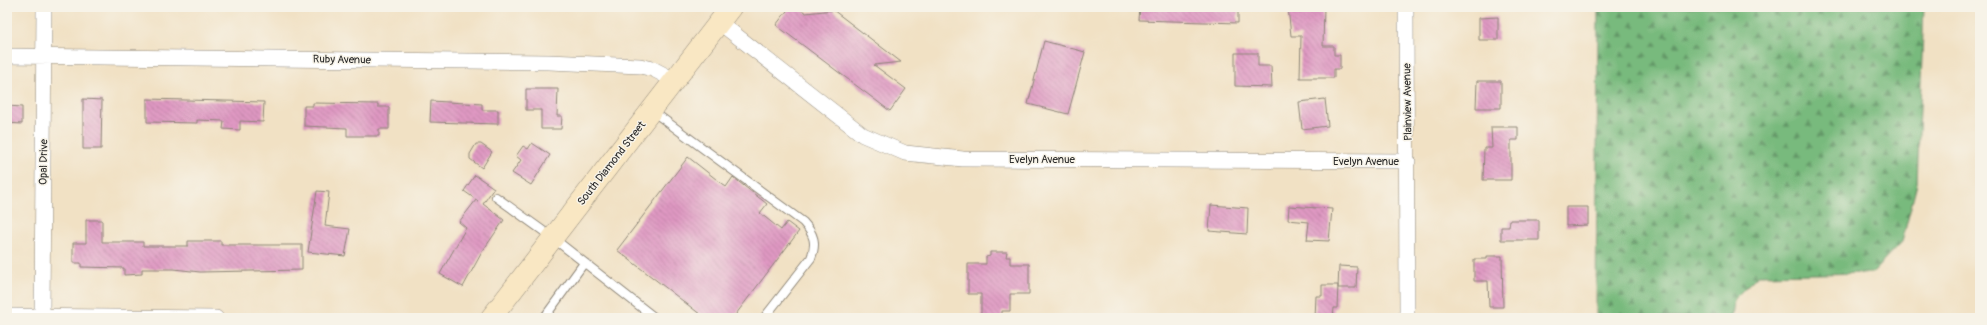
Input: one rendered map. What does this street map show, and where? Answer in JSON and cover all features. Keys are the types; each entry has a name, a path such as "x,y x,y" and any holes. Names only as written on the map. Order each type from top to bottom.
{"street":[{"name":"Opal Drive","path":"42,317 44,7"},
{"name":"Plainview Avenue","path":"1406,7 1408,161 1407,318"},
{"name":"Evelyn Avenue","path":"725,14 863,135 905,153 963,159 1408,161"},
{"name":"South Diamond Street","path":"491,318 725,14"},
{"name":"Ruby Avenue","path":"7,56 549,62 640,66 653,69 674,80"},
{"path":"7,316 216,318"}],"lane":[{"path":"651,110 803,222 814,237 814,250 811,258 764,318"},
{"path":"496,197 553,238 584,264 655,318"},
{"path":"544,318 584,264"}],"green space":[{"path":"1598,7 1924,7 1917,184 1902,242 1872,273 1758,275 1734,299 1732,318 1596,318"}],"building":[{"path":"790,7 797,7 806,13 833,10 901,62 874,65 906,89 890,111 776,25"},
{"path":"1140,7 1238,7 1238,23 1139,20"},
{"path":"1288,7 1324,7 1323,46 1334,46 1334,55 1340,55 1340,69 1334,69 1334,78 1300,78 1301,36 1291,36"},
{"path":"1498,17 1498,40 1479,40 1479,18"},
{"path":"1044,41 1085,52 1068,114 1028,104"},
{"path":"1235,53 1258,53 1258,66 1271,66 1272,87 1235,86"},
{"path":"1477,81 1501,81 1501,108 1476,108"},
{"path":"526,89 558,89 557,116 562,116 561,129 541,129 541,110 526,110"},
{"path":"83,99 102,100 101,149 83,149"},
{"path":"147,99 264,102 263,122 240,121 240,130 223,129 224,121 197,120 197,123 147,122"},
{"path":"1325,99 1328,126 1302,129 1299,102"},
{"path":"431,101 482,104 482,110 498,110 498,124 430,122"},
{"path":"313,103 378,104 378,107 389,107 389,129 379,129 379,136 347,136 347,128 304,126 304,106 313,106"},
{"path":"7,106 22,107 22,124 7,123"},
{"path":"1491,127 1518,127 1518,140 1511,140 1511,180 1483,180 1484,148 1492,148"},
{"path":"532,143 550,155 531,185 512,173 521,160 516,156 523,146 528,149"},
{"path":"476,144 481,144 492,152 482,168 470,159 470,154"},
{"path":"688,157 726,187 733,177 767,204 760,213 781,230 787,222 799,231 733,318 705,318 617,250"},
{"path":"475,175 494,188 483,204 504,220 482,252 463,287 440,274 466,228 459,222 476,200 478,201 464,191"},
{"path":"317,191 329,192 325,226 350,229 345,256 308,252"},
{"path":"1211,205 1248,208 1247,234 1209,231"},
{"path":"1289,206 1332,209 1329,241 1307,240 1309,222 1288,220"},
{"path":"1566,207 1588,207 1588,225 1566,226"},
{"path":"86,220 102,220 102,242 143,242 143,246 188,246 188,241 221,241 221,245 302,245 302,270 200,272 174,269 142,269 142,274 124,275 124,268 81,267 81,263 73,263 73,243 86,243"},
{"path":"1510,220 1539,220 1539,240 1501,240 1501,227 1509,227"},
{"path":"990,252 1007,252 1006,257 1010,257 1010,264 1029,264 1029,294 1010,294 1010,311 1002,311 1002,318 981,318 981,294 968,294 968,264 986,264 986,257 990,256"},
{"path":"1487,256 1502,256 1503,307 1489,307 1488,281 1474,281 1474,259 1487,259"},
{"path":"1339,266 1357,267 1356,288 1338,288"},
{"path":"1322,285 1338,285 1337,308 1334,308 1333,318 1315,318 1316,296 1322,296"}]}
